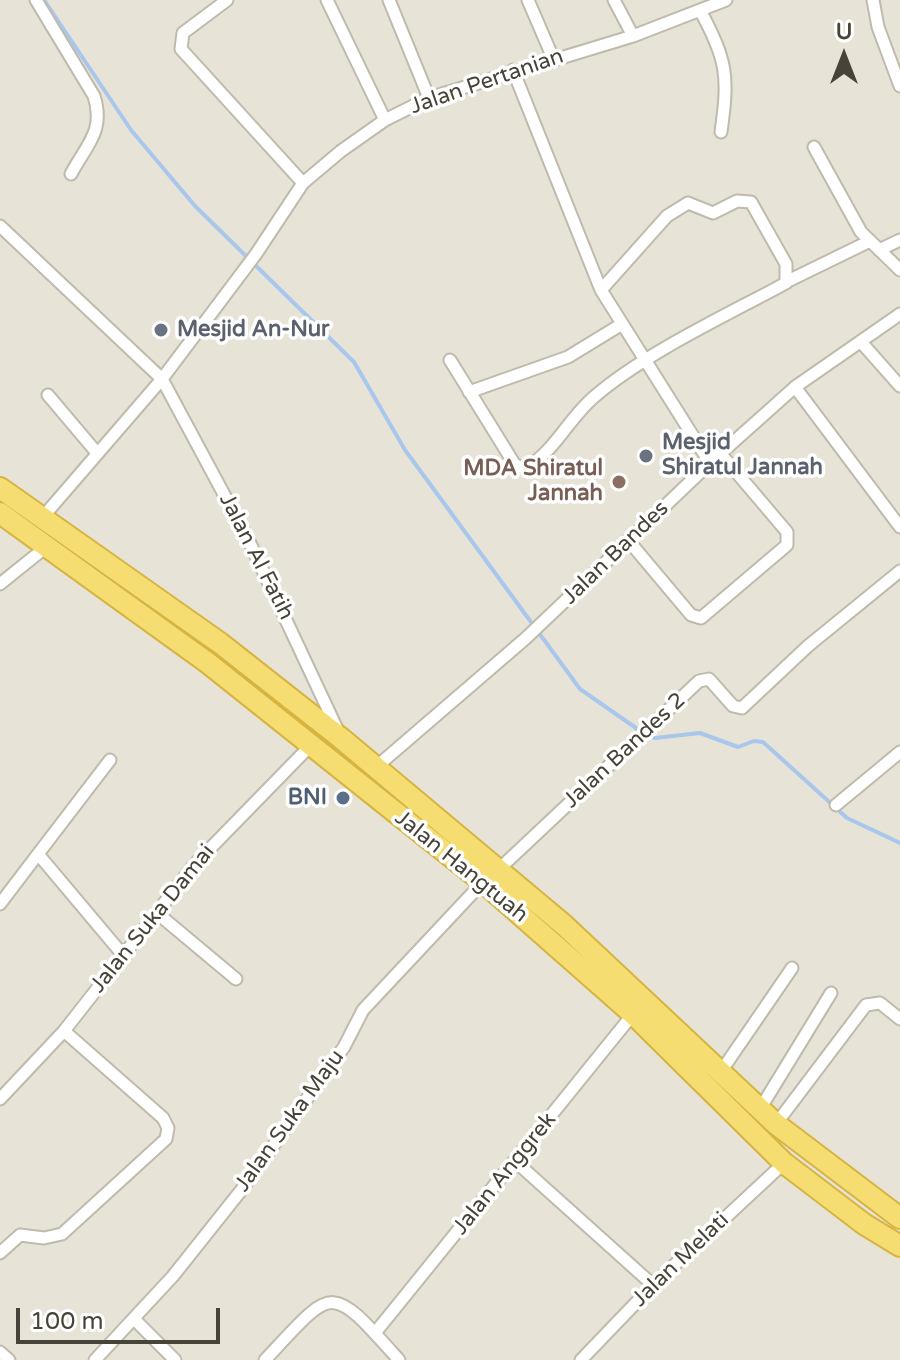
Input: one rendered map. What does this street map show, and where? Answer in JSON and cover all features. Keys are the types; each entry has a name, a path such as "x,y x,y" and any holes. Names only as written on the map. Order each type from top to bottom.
{"highway":[{"name":"Jalan Hangtuah","path":"0,488 220,643 342,739 437,834"},
{"name":"Jalan Hangtuah","path":"0,513 208,663 490,876 564,925 776,1124 877,1204 900,1218"},
{"name":"Jalan Hangtuah","path":"490,876 784,1163 864,1224 900,1246"},
{"path":"864,1224 877,1204"}],"street":[{"path":"36,0 94,96 99,112 98,129 71,174"},
{"path":"227,0 183,33 181,49 303,183"},
{"path":"327,0 385,120"},
{"path":"389,0 429,98"},
{"path":"528,0 553,58"},
{"path":"614,0 633,36"},
{"name":"Jalan Pertanian","path":"42,518 162,379 256,254 303,183 385,120 429,98 633,36 726,0"},
{"path":"873,0 878,27 900,86"},
{"path":"700,10 716,40 727,74 721,132"},
{"path":"513,70 601,290 710,463"},
{"path":"814,147 861,232 900,270"},
{"path":"601,290 667,216 688,203 713,213 737,201 751,202 786,264 788,281"},
{"name":"Jalan Al Fatih","path":"0,226 162,379 249,541 342,739"},
{"path":"450,360 515,465 526,468 561,437 594,397 646,362 788,281 874,246 900,240"},
{"name":"Jalan Bandes","path":"374,769 526,638 720,453 795,387 900,314"},
{"path":"469,392 568,357 622,324"},
{"path":"861,342 900,386"},
{"path":"795,387 900,527"},
{"path":"48,395 97,453"},
{"path":"628,540 691,615 701,618 787,545 787,532 720,453"},
{"path":"0,584 46,547"},
{"name":"Jalan Bandes 2","path":"490,876 706,679 733,706 742,708 808,646 900,571"},
{"name":"Jalan Suka Damai","path":"0,1099 64,1031 194,865 312,744"},
{"path":"836,805 900,752"},
{"path":"0,904 110,760"},
{"path":"38,854 123,955"},
{"name":"Jalan Suka Maju","path":"95,1360 135,1320 243,1188 344,1047 363,1010 490,876"},
{"path":"157,913 236,979"},
{"path":"720,1073 792,968"},
{"path":"760,1109 831,993"},
{"path":"776,1124 866,1005 880,1003 900,1019"},
{"name":"Jalan Anggrek","path":"375,1333 633,1014"},
{"path":"0,1253 20,1235 44,1238 62,1234 166,1139 168,1133 163,1118 64,1031"},
{"path":"516,1162 653,1285"},
{"name":"Jalan Melati","path":"586,1358 653,1285 784,1163"},
{"path":"265,1360 321,1303 333,1301 351,1308 399,1360"},
{"path":"135,1320 175,1360"},
{"path":"0,1352 9,1360"}],"shaded area":[{"path":"0,0 900,0 900,1360 0,1360"}],"waterway":[{"path":"44,0 131,130 195,206 354,362 405,450 580,689 646,735 655,738 700,733 738,747 754,741 763,742 847,818 900,843"}],"place":[{"name":"Mesjid An-Nur","path":"161,330"},
{"name":"Mesjid Shiratul Jannah","path":"646,456"},
{"name":"MDA Shiratul Jannah","path":"619,482"},
{"name":"BNI","path":"343,798"}]}
